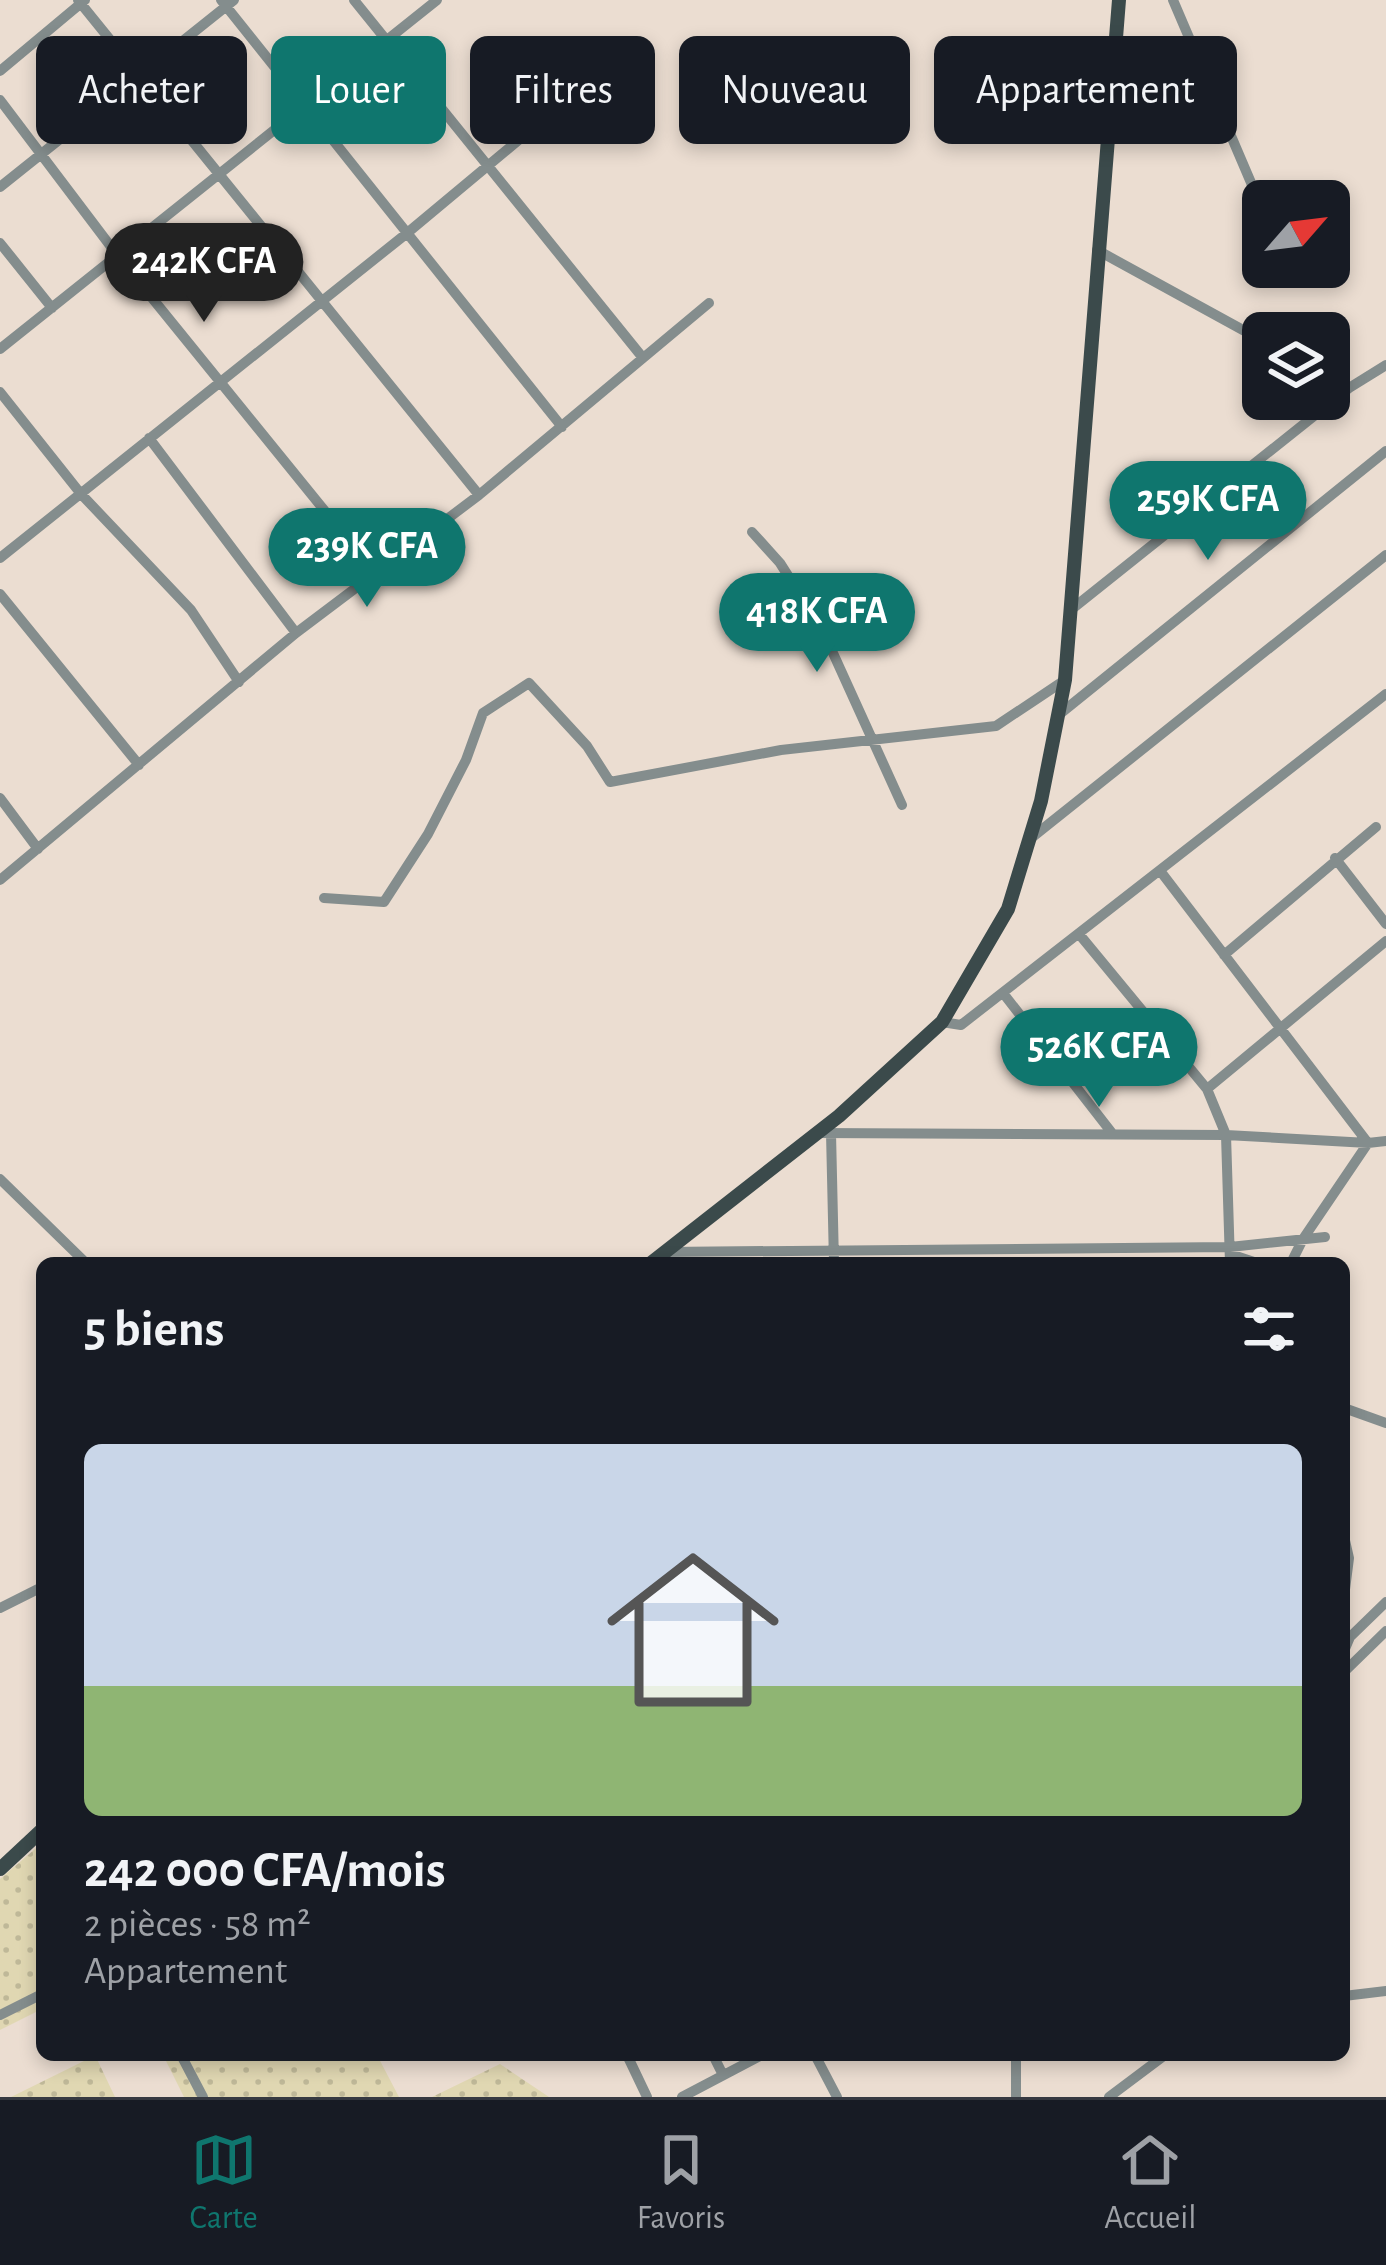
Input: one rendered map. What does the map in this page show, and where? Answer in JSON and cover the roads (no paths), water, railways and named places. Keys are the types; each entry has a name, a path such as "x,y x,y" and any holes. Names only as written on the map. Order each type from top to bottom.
{"main road":[{"path":"659,1257 824,1133 942,1022 1008,909 1061,713 1119,0"},
{"path":"0,1869 36,1836"}],"street":[{"path":"354,0 384,36"},
{"path":"390,36 437,0"},
{"path":"1173,0 1250,180"},
{"path":"0,70 81,1 108,36"},
{"path":"186,36 227,2 271,61"},
{"path":"0,100 118,256 376,574"},
{"path":"446,116 643,358"},
{"path":"0,349 271,131"},
{"path":"0,187 51,144"},
{"path":"194,144 479,495"},
{"path":"335,144 562,427"},
{"path":"0,558 514,144"},
{"path":"0,244 52,308"},
{"path":"1097,250 1242,329"},
{"path":"0,880 296,633 479,495 709,303"},
{"path":"1350,387 1386,365"},
{"path":"0,392 81,494 191,610 239,682"},
{"path":"1072,609 1309,420"},
{"path":"149,438 296,633"},
{"path":"1061,713 1386,451"},
{"path":"752,532 780,563 823,631 902,805"},
{"path":"1030,839 1386,556"},
{"path":"0,594 139,765"},
{"path":"324,898 384,902 428,834 466,760 483,713 529,683 587,746 610,782 712,761 996,726 1065,680"},
{"path":"942,1022 962,1025 1386,694"},
{"path":"0,798 38,849"},
{"path":"1224,955 1376,827"},
{"path":"1335,858 1386,924"},
{"path":"1161,872 1368,1143"},
{"path":"1079,934 1207,1089 1226,1136 1230,1255"},
{"path":"1207,1089 1386,941"},
{"path":"1004,993 1112,1133"},
{"path":"834,1257 824,1133 1112,1133 1386,1141"},
{"path":"1294,1257 1368,1143"},
{"path":"0,1180 80,1257"},
{"path":"665,1252 834,1257 1230,1255 1325,1237"},
{"path":"1350,1410 1386,1423"},
{"path":"0,1608 36,1590"},
{"path":"1350,1637 1386,1602"},
{"path":"1350,1666 1386,1631"},
{"path":"1350,1995 1386,1991"},
{"path":"0,2015 36,1997"},
{"path":"184,2061 202,2097"},
{"path":"630,2061 647,2097"},
{"path":"716,2061 723,2075"},
{"path":"682,2097 750,2061"},
{"path":"818,2061 837,2097"},
{"path":"1016,2061 1016,2097"},
{"path":"1108,2097 1157,2061"}]}
